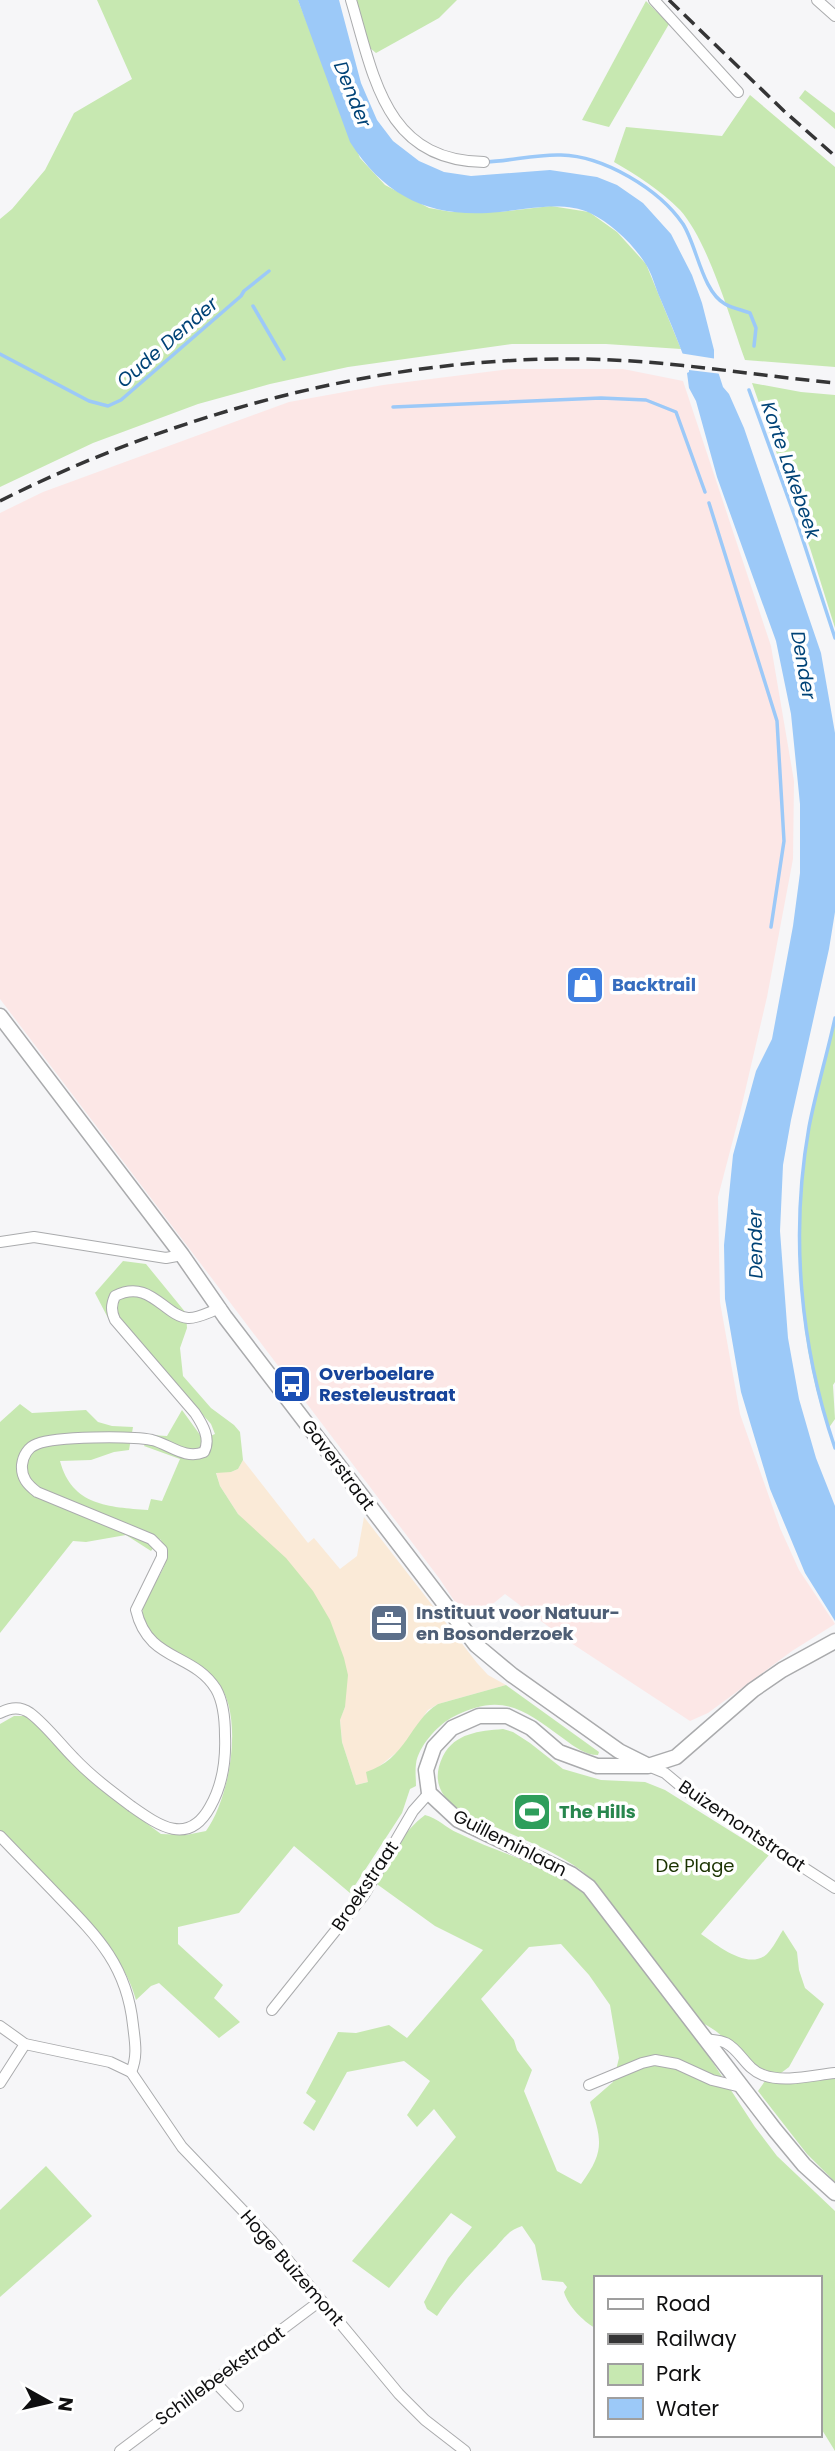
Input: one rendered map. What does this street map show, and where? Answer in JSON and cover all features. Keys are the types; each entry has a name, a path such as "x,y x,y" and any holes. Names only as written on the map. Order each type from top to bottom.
{"main road":[{"name":"Gaverstraat","path":"0,1016 483,1653 619,1751 648,1766"},
{"path":"429,1793 425,1770 434,1747 452,1728 479,1716 507,1716 531,1728 559,1752 597,1766 648,1766 676,1757 753,1690 829,1644"},
{"name":"Guilleminlaan","path":"429,1793 458,1820 571,1874 589,1887 741,2087 804,2165 835,2193"}],"street":[{"path":"351,0 378,89 400,126 420,145 437,155 453,160 484,162"},
{"path":"654,0 738,92"},
{"path":"817,0 835,16"},
{"path":"0,1242 34,1237 166,1258 182,1255"},
{"path":"0,1713 11,1708 29,1712 92,1776 164,1827 179,1830 191,1828 201,1822 207,1813 215,1798 224,1761 222,1703 216,1690 201,1673 150,1642 142,1632 136,1610 162,1557 162,1550 150,1539 37,1492 27,1483 22,1466 30,1448 38,1443 69,1440 133,1438 154,1440 188,1454 204,1452 207,1440 202,1424 115,1320 112,1303 116,1296 130,1290 153,1297 180,1316 190,1319 221,1308"},
{"name":"Buizemontstraat","path":"648,1766 665,1773 690,1794 835,1888"},
{"name":"Broekstraat","path":"272,2010 364,1895 413,1811 429,1793"},
{"path":"0,1836 95,1934 112,1958 127,1990 136,2059 131,2072 110,2062 25,2043 0,2026"},
{"path":"704,2039 724,2042 732,2047 745,2063 766,2077 835,2073"},
{"path":"0,2082 25,2043"},
{"path":"589,2085 654,2060 677,2064 712,2080 741,2087"},
{"name":"Hoge Buizemont","path":"131,2072 182,2147 272,2241 408,2402 432,2426 465,2451"},
{"name":"Schillebeekstraat","path":"120,2451 320,2301"},
{"path":"214,2381 238,2406"}],"shaded area":[{"path":"510,369 623,369 683,381 771,646 794,781 793,859 767,997 718,1197 720,1302 740,1414 780,1528 799,1570 835,1624 792,1651 708,1713 690,1721 565,1639 505,1594 469,1623 439,1578 0,999 0,513 43,492 289,402 383,385"},
{"path":"243,1460 308,1543 314,1538 340,1569 357,1556 364,1517 477,1663 488,1675 506,1685 438,1704 428,1710 402,1748 376,1769 368,1782 356,1785 342,1742 340,1719 345,1707 253,1530 238,1514 220,1486 216,1472 238,1469"}],"green space":[{"path":"97,0 298,0 360,158 385,185 429,208 452,212 499,212 551,206 589,212 617,232 646,264 681,349 606,344 512,344 348,367 270,384 198,404 93,443 0,487 0,219 45,170 74,113 132,79"},
{"path":"356,0 457,0 439,18 376,53 370,48"},
{"path":"646,1 669,24 609,127 582,120"},
{"path":"805,90 835,113 835,129 799,98"},
{"path":"750,95 835,167 835,367 745,360 709,260 690,224 665,196 614,162 626,127 722,136"},
{"path":"752,383 835,395 835,628 810,548"},
{"path":"835,1018 835,1419 828,1429 817,1393 803,1318 799,1241 800,1203 809,1128"},
{"path":"123,1261 146,1264 186,1313 187,1328 180,1348 183,1376 211,1408 240,1432 243,1460 238,1469 216,1473 220,1486 238,1514 286,1558 313,1591 330,1620 348,1675 345,1707 340,1720 342,1742 356,1785 368,1782 366,1772 380,1766 399,1750 420,1720 438,1704 506,1685 599,1752 598,1755 593,1755 580,1750 536,1719 511,1707 484,1706 451,1718 434,1732 420,1751 416,1764 416,1786 410,1789 402,1813 350,1893 294,1846 239,1913 178,1927 178,1944 223,1985 214,1998 240,2022 219,2038 159,1983 151,1986 136,2000 128,1978 98,1932 0,1831 0,1724 14,1716 27,1716 96,1786 161,1834 186,1835 206,1831 215,1816 227,1778 232,1735 226,1696 210,1674 185,1656 149,1637 145,1625 144,1604 165,1564 165,1548 160,1539 151,1551 126,1535 86,1542 73,1541 0,1633 0,1422 20,1404 32,1413 86,1410 98,1422 133,1427 129,1450 91,1460 60,1461 73,1487 83,1495 106,1505 148,1510 151,1499 162,1501 180,1459 144,1446 150,1435 167,1436 182,1410 203,1439 215,1434 211,1424 125,1328 108,1318 95,1293"},
{"name":"De Plage","path":"503,1729 513,1732 563,1769 601,1780 645,1782 665,1790 769,1855 701,1934 724,1950 751,1960 767,1954 783,1930 797,1952 805,1988 824,2004 789,2067 781,2073 769,2071 749,2061 722,2036 702,2023 691,2029 777,2156 835,2211 835,2451 821,2428 821,2276 594,2276 594,2327 572,2308 564,2292 567,2287 563,2282 542,2280 535,2245 522,2226 506,2236 450,2297 437,2316 427,2309 424,2302 448,2258 472,2227 451,2213 389,2288 352,2261 456,2137 434,2109 417,2127 407,2115 430,2081 404,2061 347,2072 314,2131 303,2123 316,2101 306,2093 338,2032 356,2033 389,2025 407,2038 483,1950 435,1926 374,1882 391,1855 403,1837 425,1815 475,1841 557,1875 589,1896 597,1885 568,1862 537,1845 462,1812 443,1795 438,1771 443,1756 454,1742 477,1732","holes":["561,1944 589,1975 610,2005 619,2058 613,2082 590,2102 599,2144 594,2162 581,2184 557,2171 524,2091 532,2070 517,2050 514,2040 481,1999 529,1947"]},
{"path":"835,2078 835,2182 807,2154 758,2091 765,2081 778,2083"},
{"path":"46,2166 92,2216 0,2297 0,2210"}],"water":[{"name":"Dender","path":"298,0 339,0 361,83 377,120 393,141 419,161 444,172 471,176 550,170 597,177 617,185 643,203 671,234 692,275 702,303 723,387 729,394 744,428 821,653 835,733 835,912 783,1165 780,1231 788,1338 799,1399 816,1458 835,1506 835,1621 805,1573 770,1489 741,1392 725,1299 724,1245 733,1155 756,1071 772,1039 800,873 800,804 791,714 776,641 717,477 696,401 689,388 689,372 647,267 628,241 598,217 569,207 454,212 414,201 379,178 350,142"}],"pier":[{"path":"679,353 717,359 722,374 689,370 683,372 685,370"}],"waterway":[{"name":"Korte Lakebeek","path":"486,162 552,155 578,157 612,168 645,187 673,211 683,224 705,279 717,298 750,313 756,328 754,346"},
{"name":"Oude Dender","path":"0,354 89,401 108,406 121,400 269,271"},
{"path":"253,306 284,359"},
{"name":"Korte Lakebeek","path":"749,390 835,638"},
{"path":"393,407 601,398 646,400 676,412 705,492"},
{"path":"709,503 777,721 784,841 771,927"},
{"name":"Korte Lakebeek","path":"835,1018 809,1127 800,1208 806,1330 823,1409 835,1448"}],"railway":[{"path":"669,0 784,111 835,156"},
{"path":"0,501 137,441 209,417 357,379 433,368 508,361 614,360 835,383"}],"place":[{"name":"Backtrail","path":"585,985"},
{"name":"Overboelare Resteleustraat","path":"292,1384"},
{"name":"Instituut voor Natuur- en Bosonderzoek","path":"389,1623"},
{"name":"The Hills","path":"532,1812"}]}
